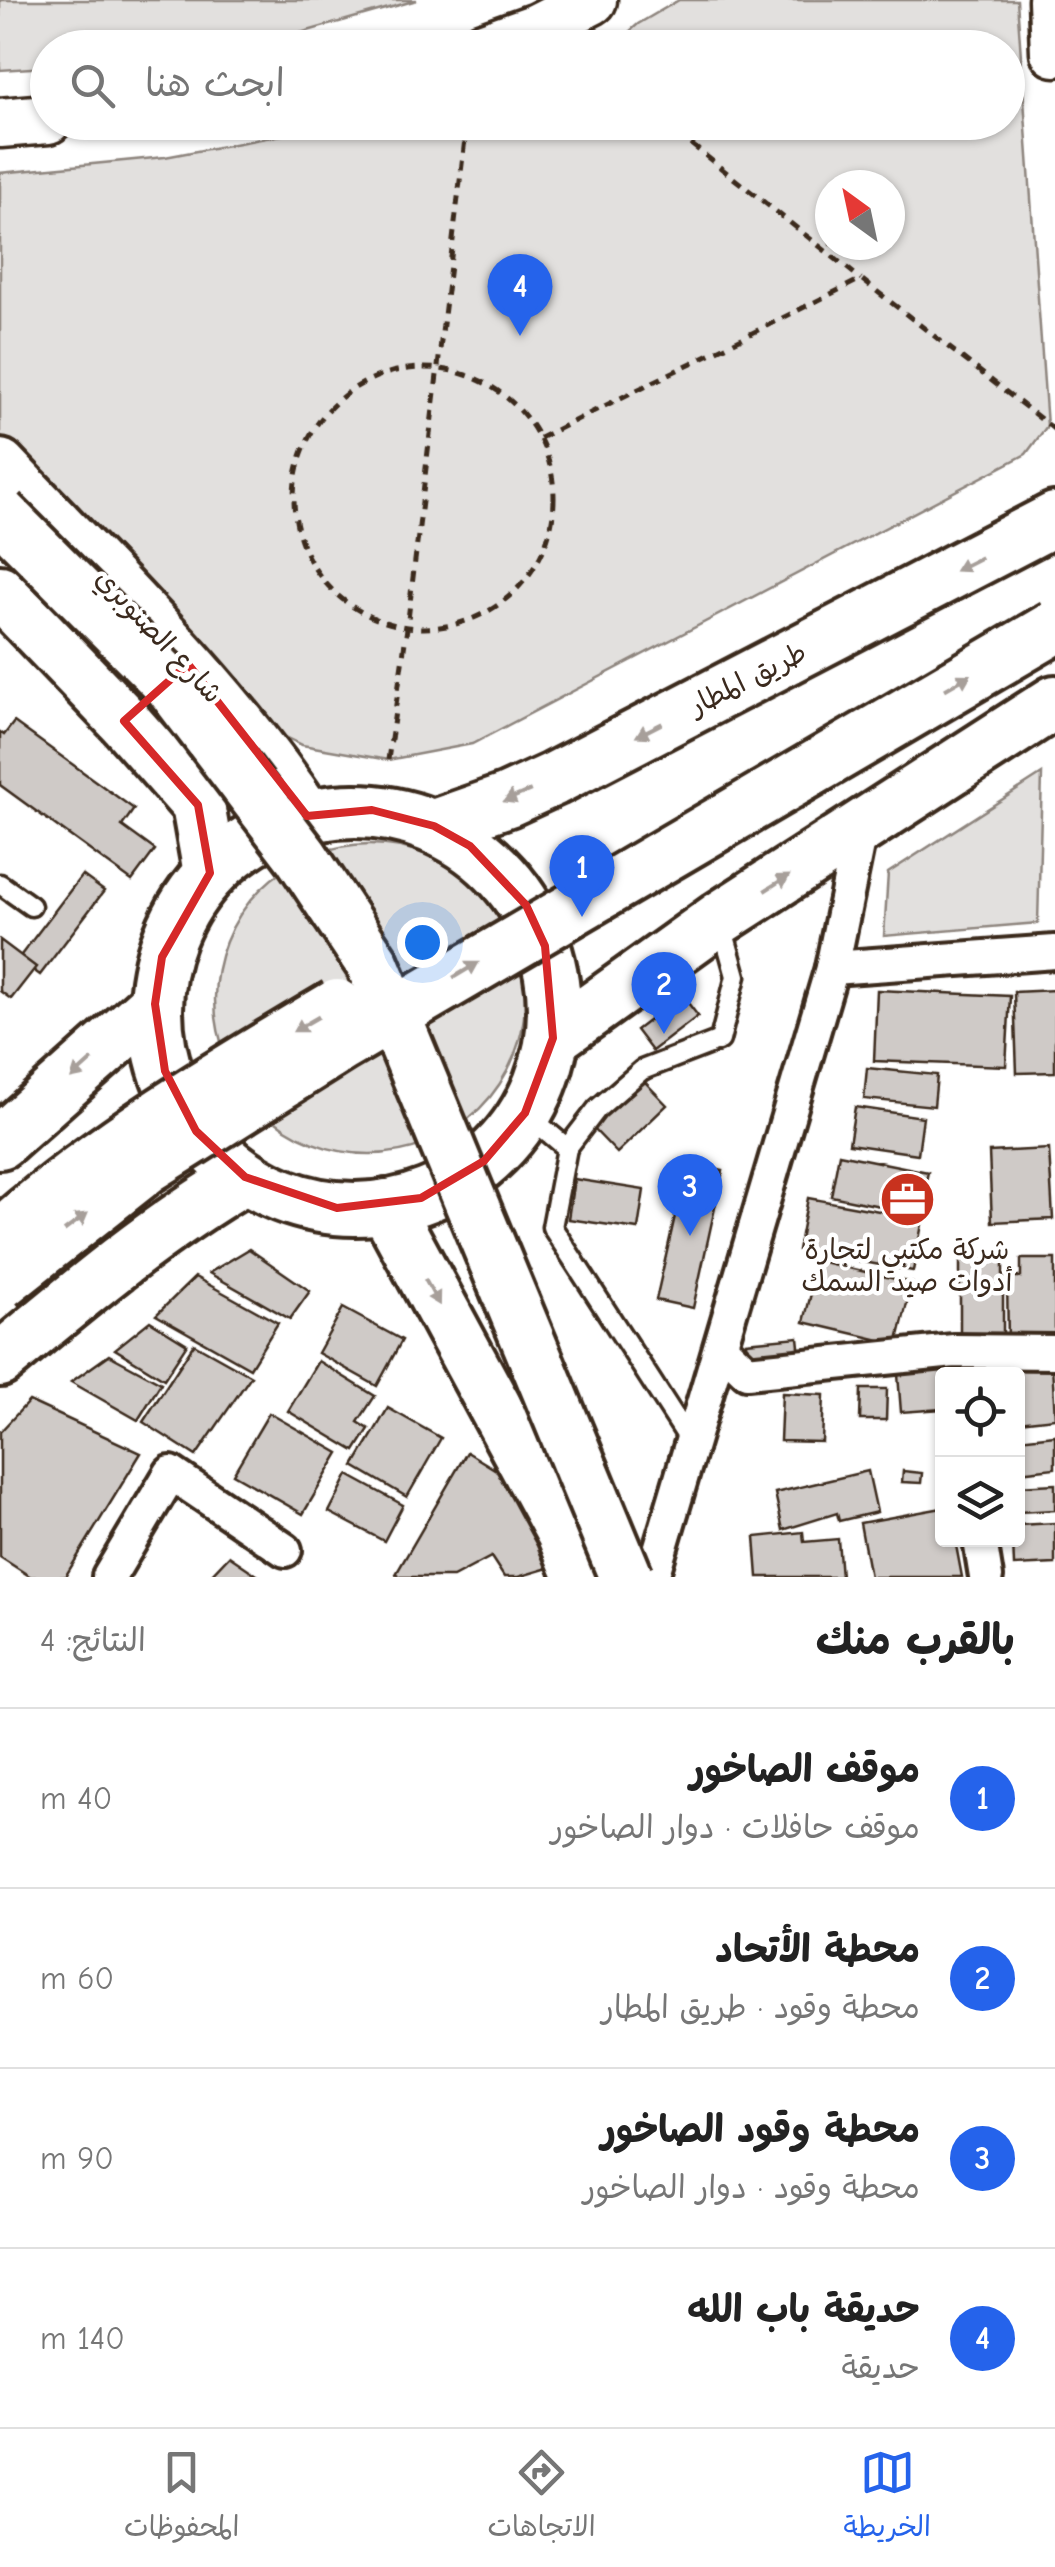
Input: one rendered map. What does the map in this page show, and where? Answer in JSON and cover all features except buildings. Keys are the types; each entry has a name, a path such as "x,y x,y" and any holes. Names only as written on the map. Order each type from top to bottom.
{"main road":[{"path":"532,30 592,0"},
{"path":"1053,0 1055,52"},
{"path":"0,123 30,120"},
{"name":"شارع الصنوبري","path":"0,466 188,664 267,756 307,816"},
{"path":"0,514 170,684 301,856 372,963 626,1577"},
{"name":"طريق المطار","path":"434,826 508,800 568,772 1055,519"},
{"path":"0,550 162,710 283,866 394,1073 606,1577"},
{"path":"0,1236 130,1134 237,1065 1055,586"},
{"path":"0,592 198,804 210,873"},
{"path":"0,1283 147,1167 340,1044 1055,627"},
{"path":"124,721 188,664"},
{"path":"553,1038 720,918 1055,702"},
{"path":"372,810 434,826 470,846 501,872 526,905 545,946 554,992 553,1038 543,1077 525,1114 507,1139 454,1183 421,1198 386,1206 337,1208 289,1198 246,1177 196,1131 188,1116 165,1071 155,1004 162,957 181,912 210,873 254,838 307,816 372,810"},
{"path":"0,1142 155,1004"},
{"path":"484,1161 491,1210 510,1261 650,1577"},
{"path":"0,1360 102,1275 201,1202 246,1177"},
{"path":"386,1206 563,1532 581,1577"}],"street":[{"path":"650,1577 832,968 860,831"},
{"path":"832,968 1055,952"},
{"path":"720,1347 747,1372 956,1363 1055,1352"},
{"path":"109,1577 171,1473 285,1550"},
{"path":"981,1547 986,1577"}],"lane":[{"path":"0,884 32,906"},
{"path":"692,1444 552,1227 567,1148 597,1109 642,1070 720,1040 736,976 720,918"},
{"path":"525,1114 567,1148"}],"path":[{"path":"388,760 465,140"},
{"path":"685,140 1055,430"},
{"path":"540,438 861,279"},
{"path":"436,368 468,375 497,390 522,411 540,438 552,472 554,507 547,541 531,573 507,599 477,618 443,628 407,628 357,610 335,594 309,562 295,524 294,484 304,445 326,411 358,386 396,370 436,368"}],"highlighted area":[{"path":"188,664 307,816 372,810 434,826 470,846 526,905 545,946 553,1038 525,1113 484,1161 421,1198 337,1208 245,1177 196,1131 165,1071 155,1004 162,957 210,873 198,805 124,721"}],"shaded area":[{"path":"0,0 417,0 311,30 30,30 30,68 0,70"},
{"path":"679,0 1017,0 1019,30 631,30"},
{"path":"1025,114 1047,426 1026,454 472,744 388,760 302,745 279,734 0,441 0,173 165,157 256,140 1025,140"},
{"path":"1042,774 1038,923 884,936 888,873"},
{"path":"370,844 400,847 429,856 456,870 479,890 499,913 513,940 522,969 522,1029 513,1058 499,1085 479,1108 456,1128 429,1142 400,1151 370,1154 340,1151 311,1142 284,1128 261,1108 241,1085 227,1058 218,1029 215,999 218,969 227,940 241,913 261,890 284,870 311,856 340,847"}],"place":[{"name":"حديقة باب الله","path":"520,336"},
{"name":"موقف الصاخور","path":"582,917"},
{"name":"محطة الأتحاد","path":"664,1034"},
{"name":"شركة مكتبي لتجارة أدوات صيد السمك","path":"907,1199"},
{"name":"محطة وقود الصاخور","path":"690,1236"}]}
